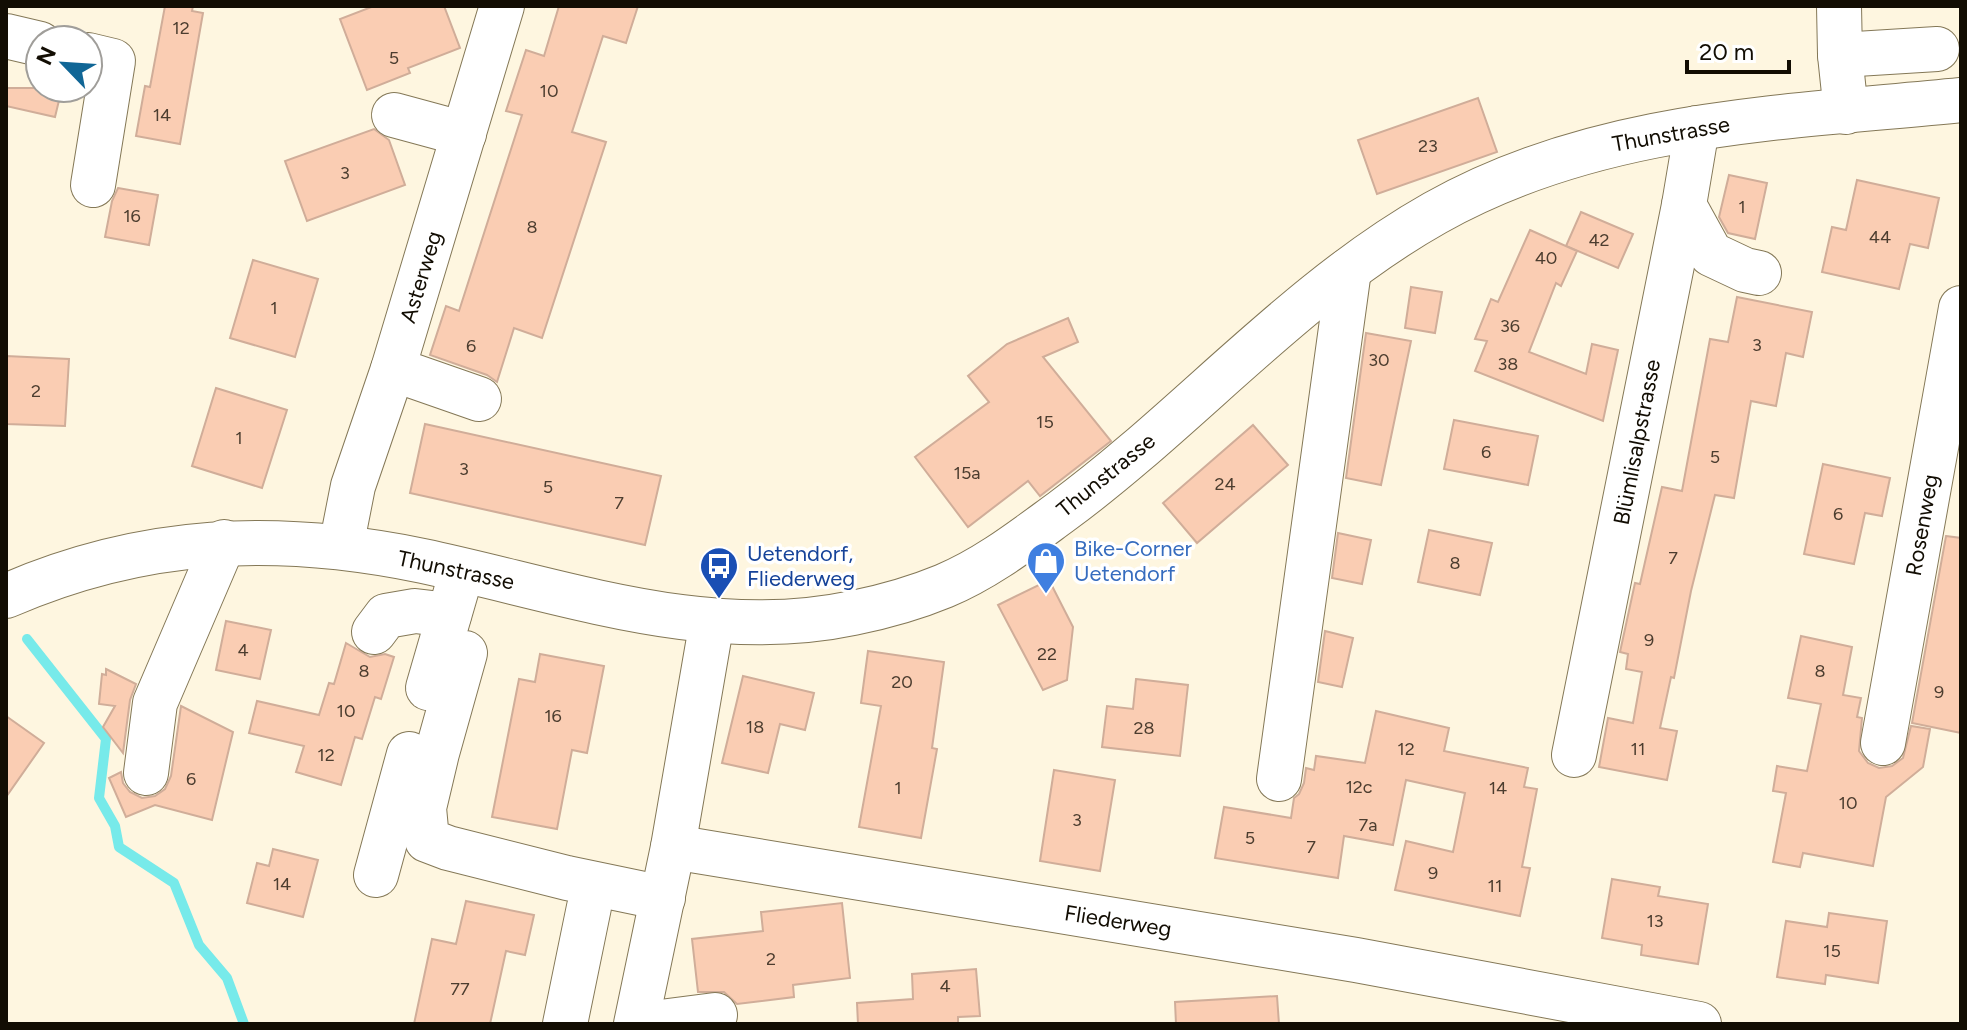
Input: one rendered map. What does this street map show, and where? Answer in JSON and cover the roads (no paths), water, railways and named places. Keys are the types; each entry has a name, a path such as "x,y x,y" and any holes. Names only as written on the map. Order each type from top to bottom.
{"street":[{"name":"Asterweg","path":"341,547 353,486 393,369 502,6"},
{"path":"1839,6 1846,112"},
{"path":"1840,55 1937,49"},
{"path":"93,185 113,61 104,59"},
{"name":"Thunstrasse","path":"6,596 47,579 135,554 224,542 284,542 341,547 462,571 632,611 712,621 803,621 851,614 927,593 970,574 1014,546 1091,490 1290,317 1349,270 1433,214 1520,172 1605,145 1697,128 1961,100"},
{"path":"394,115 464,134"},
{"name":"Blümlisalpstrasse","path":"1574,755 1697,128"},
{"path":"1684,205 1711,254 1759,273"},
{"path":"1279,779 1349,270"},
{"name":"Rosenweg","path":"1883,743 1961,308"},
{"path":"393,369 479,399"},
{"path":"146,773 155,703 224,542"},
{"path":"462,571 457,634 437,753 424,808 427,840 552,874 663,898"},
{"path":"374,632 386,616 415,611 457,634"},
{"path":"636,1024 673,847 712,621"},
{"path":"376,875 457,634"},
{"name":"Fliederweg","path":"673,847 1356,960 1559,1011 1699,1024"},
{"path":"565,1024 589,907"},
{"path":"645,1024 715,1015"}],"waterway":[{"path":"27,639 106,739 99,798 115,826 119,847 174,883 199,945 227,978 244,1024"}],"place":[{"name":"Bike-Corner Uetendorf","path":"1046,595"},
{"name":"Uetendorf, Fliederweg","path":"719,600"}]}
